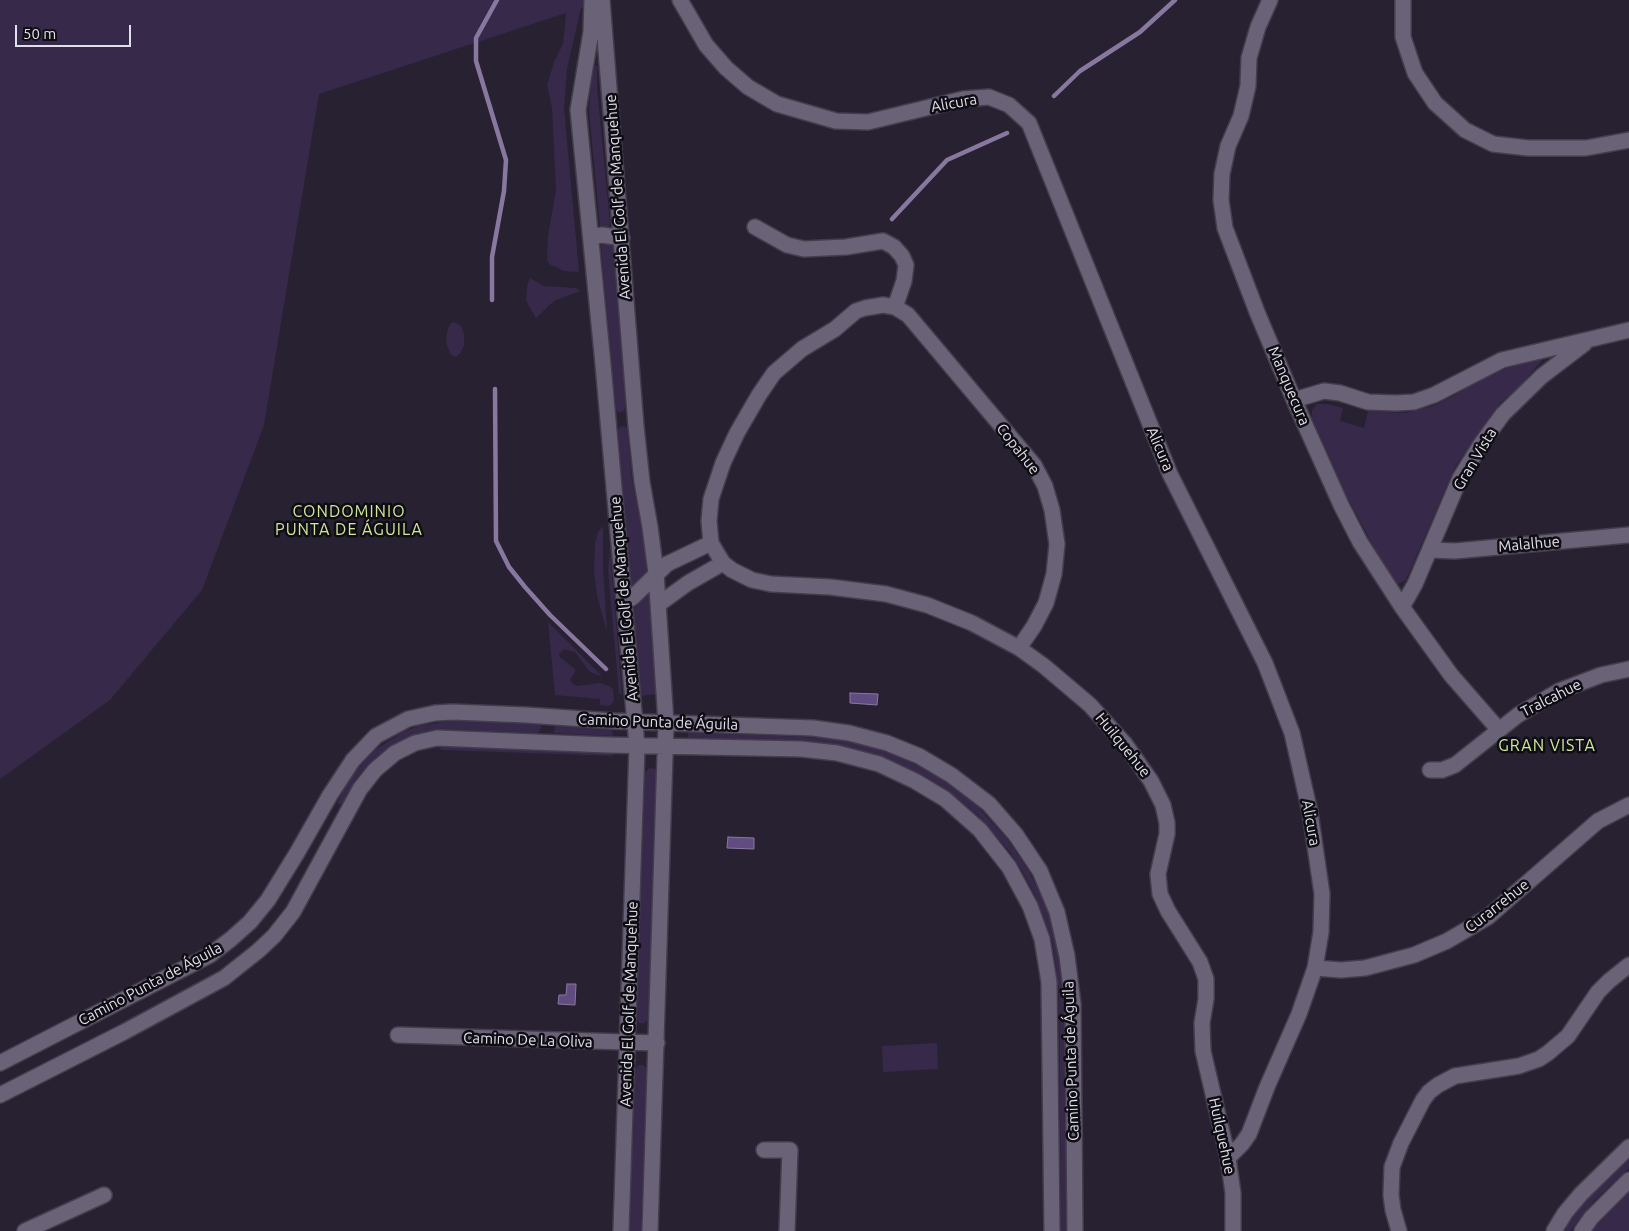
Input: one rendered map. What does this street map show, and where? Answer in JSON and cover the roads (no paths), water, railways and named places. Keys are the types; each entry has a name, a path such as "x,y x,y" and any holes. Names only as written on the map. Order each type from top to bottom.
{"street":[{"name":"Avenida El Golf de Manquehue","path":"592,0 591,32 578,110 637,746 621,1231"},
{"name":"Avenida El Golf de Manquehue","path":"602,0 642,482 650,527 659,604 666,723 650,1231"},
{"name":"Alicura","path":"680,0 706,45 726,68 748,87 777,104 836,121 868,122 963,100 989,97 1009,105 1029,123 1170,474 1265,662 1292,733 1310,812 1322,894 1316,968 1299,1014 1266,1087 1249,1134 1228,1158"},
{"name":"Manquecura","path":"1270,0 1258,26 1249,58 1248,86 1241,116 1228,146 1222,174 1221,200 1226,228 1257,312 1294,400 1349,520 1378,572 1402,607 1451,675 1499,730"},
{"path":"1403,0 1403,37 1415,73 1435,103 1466,130 1493,144 1528,148 1586,148 1629,140"},
{"path":"624,603 633,597 667,564 710,544 709,521 711,499 724,464 737,433 774,373 802,349 835,329 856,311 883,305 895,307 904,282 906,265 902,256 894,246 883,241 804,249 787,244 755,227"},
{"path":"591,237 602,235 622,238"},
{"name":"Copahue","path":"895,307 908,314 921,328 1034,465 1045,486 1052,510 1057,544 1054,574 1046,603 1034,626 1019,648"},
{"name":"Gran Vista","path":"1294,400 1324,390 1368,402 1396,404 1414,402 1434,395 1502,360 1629,330"},
{"name":"Gran Vista","path":"1402,607 1415,584 1460,478 1481,444 1503,414 1542,376 1589,340"},
{"path":"608,418 626,419 636,416"},
{"name":"Malalhue","path":"1430,550 1455,551 1629,535"},
{"name":"Huilquehue","path":"710,544 723,563 743,576 762,583 858,590 886,594 927,605 972,623 1019,648 1068,684 1111,727 1145,771 1160,799 1165,814 1167,829 1158,874 1164,903 1204,970 1207,989 1202,1023 1203,1051 1228,1158 1233,1193 1233,1231"},
{"path":"659,604 688,582 723,563"},
{"name":"Tralcahue","path":"1430,770 1442,770 1455,765 1538,702 1559,691 1594,677 1629,669"},
{"name":"Camino Punta de Águila","path":"0,1063 210,955 231,939 250,922 268,900 352,760 376,736 408,719 435,713 526,715 635,722 813,728 849,733 886,743 919,756 951,775 989,804 1016,835 1044,879 1057,912 1067,956 1072,1004 1074,1231"},
{"name":"Camino Punta de Águila","path":"0,1095 124,1032 224,978 258,951 274,936 293,912 360,789 375,770 395,753 415,743 437,738 637,746 801,749 837,753 879,764 915,780 945,799 980,830 1009,867 1030,906 1042,939 1049,982 1052,1231"},
{"name":"Curarrehue","path":"1316,968 1341,970 1365,968 1414,955 1447,941 1488,917 1598,821 1629,805"},
{"path":"1399,1231 1391,1195 1392,1167 1405,1134 1429,1092 1454,1076 1519,1066 1539,1059 1568,1036 1598,992 1629,966"},
{"name":"Camino De La Oliva","path":"398,1035 657,1043"},
{"path":"1554,1231 1565,1213 1581,1194 1629,1147"},
{"path":"764,1150 790,1150 787,1231"},
{"path":"1582,1231 1591,1218 1629,1180"},
{"path":"25,1231 104,1195"}],"waterway":[{"path":"492,300 492,257 504,191 506,160 476,61 476,38 497,0"},
{"path":"1054,96 1080,71 1140,32 1175,0"},
{"path":"892,219 947,160 1007,133"},
{"path":"495,389 496,541 509,567 525,587 550,615 606,669"}],"district":[{"name":"CONDOMINIO PUNTA DE ÁGUILA","path":"349,521"},
{"name":"GRAN VISTA","path":"1547,746"}]}
